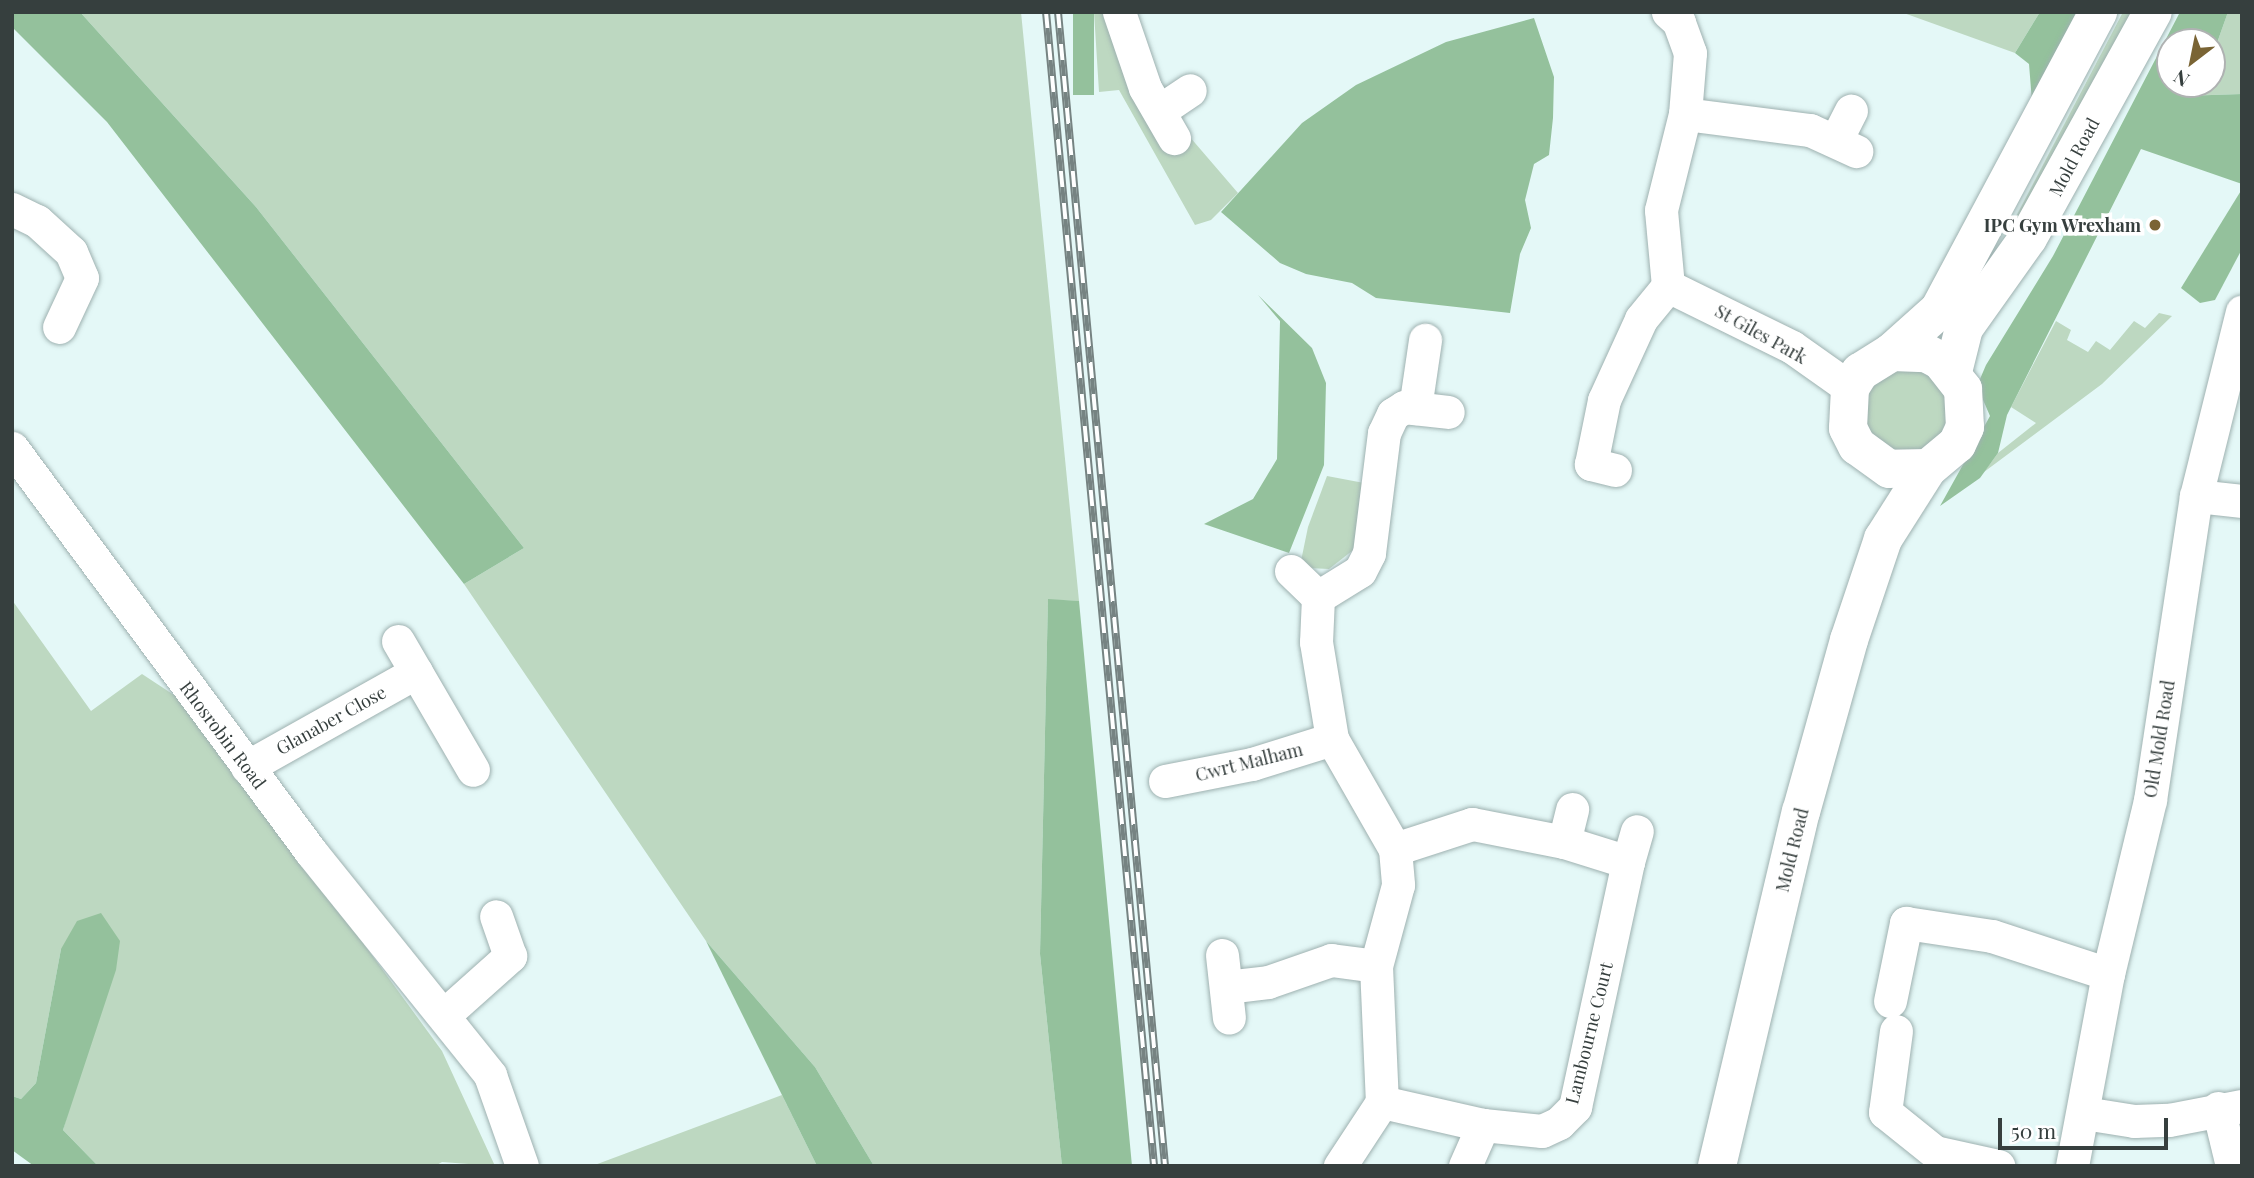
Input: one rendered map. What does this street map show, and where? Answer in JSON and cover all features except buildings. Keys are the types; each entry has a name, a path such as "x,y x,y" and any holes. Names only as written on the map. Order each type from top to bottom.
{"main road":[{"path":"1892,352 1926,354 1953,373 1963,389 1965,427 1945,458 1928,468 1889,469 1872,461 1848,428 1850,388 1860,372 1892,352 1939,310 1962,273 2098,12"},
{"name":"Mold Road","path":"1953,373 1964,328 2028,239 2153,12"},
{"name":"Mold Road","path":"1872,461 1882,505 1884,539"},
{"name":"Mold Road","path":"1717,1166 1801,812 1849,640 1884,539 1928,468"}],"street":[{"path":"1119,12 1145,88 1167,125 1190,90"},
{"path":"1615,470 1591,464 1604,400 1642,319 1668,286 1661,211 1685,114 1690,53 1679,22 1668,12"},
{"path":"1685,114 1810,130 1846,145 1851,111"},
{"path":"12,209 37,221 71,252 82,278 59,327"},
{"name":"St Giles Park","path":"1668,286 1792,347 1850,388"},
{"name":"Old Mold Road","path":"2072,1166 2108,974 2150,800 2196,496 2242,312"},
{"path":"1415,408 1428,360"},
{"path":"1318,597 1360,570 1365,561 1368,466 1387,423 1404,407 1448,412"},
{"name":"Rhosrobin Road","path":"12,448 247,767 490,1075 522,1166"},
{"path":"2196,496 2242,501"},
{"path":"1291,571 1318,597 1316,642 1332,739 1395,849 1398,885 1376,966 1382,1102 1340,1166"},
{"path":"398,641 473,770"},
{"name":"Glanaber Close","path":"247,767 416,672"},
{"name":"Cwrt Malham","path":"1164,781 1252,764 1332,739"},
{"path":"1564,842 1572,809"},
{"name":"Lambourne Court","path":"1382,1102 1483,1125 1542,1131 1559,1123 1575,1107 1632,847 1564,842 1472,824 1395,849"},
{"path":"444,1015 510,956 496,916"},
{"path":"1998,1166 1934,1152 1885,1112 1893,1016 1906,923 1993,936 2108,974"},
{"path":"1226,987 1268,982 1331,960 1376,966"},
{"path":"2084,1113 2157,1120 2230,1107 2232,1166"},
{"path":"1465,1166 1483,1125"}],"green space":[{"path":"12,12 80,12 256,207 524,548 464,584 107,122 12,27"},
{"path":"80,12 1021,12 1079,601 1048,600 1040,954 1062,1166 874,1166 815,1067 706,941 464,584 524,548 256,207"},
{"path":"1073,12 1094,12 1094,95 1073,95"},
{"path":"1094,12 1105,12 1189,136 1238,193 1211,220 1195,225 1119,90 1099,92"},
{"path":"1901,12 2040,12 2015,53"},
{"path":"2040,12 2080,12 2032,102 2029,64 2015,53"},
{"path":"2123,12 2142,12 1998,251"},
{"path":"2180,12 2228,12 2222,28 2172,28"},
{"path":"2228,12 2242,12 2242,94 2226,95 2226,28 2222,28"},
{"path":"1534,18 1554,77 1553,118 1549,155 1534,164 1525,200 1531,228 1520,254 1510,313 1376,298 1352,283 1306,274 1280,263 1221,212 1302,123 1356,85 1446,42"},
{"path":"2156,58 2156,98 2226,98 2226,95 2242,94 2242,184 2141,149 2007,415 1998,453 1980,478 1940,506 1990,416 1977,386 1986,365 2053,256"},
{"path":"2242,189 2242,249 2215,300 2200,303 2181,288"},
{"path":"1258,295 1312,348 1326,383 1324,465 1289,553 1204,524 1253,499 1277,459 1280,321"},
{"path":"2159,313 2172,316 2102,384 1984,472 1998,453 2036,423 2011,407 2056,321 2071,330 2067,340 2088,352 2096,341 2110,350 2134,321 2145,328"},
{"path":"1906,368 1929,375 1941,387 1948,410 1941,433 1929,445 1906,452 1883,445 1871,433 1864,410 1871,387 1883,375"},
{"path":"1327,476 1364,483 1357,547 1329,569 1308,568 1301,561 1308,527"},
{"path":"1048,599 1079,601 1132,1166 1062,1166 1040,954"},
{"path":"12,600 91,711 142,674 177,697 257,798 442,1051 495,1166 442,1162 435,1166 98,1166 63,1130 82,1063 61,949 36,1083 21,1099 12,1096"},
{"path":"101,913 120,941 116,970 63,1130 98,1166 34,1166 12,1150 12,1096 21,1099 36,1083 61,949 77,921"},
{"path":"706,941 815,1067 874,1166 817,1166"},
{"path":"782,1095 817,1166 592,1166 600,1163"}],"railway":[{"path":"1046,12 1154,1166"},
{"path":"1058,12 1165,1166"}],"place":[{"name":"IPC Gym Wrexham","path":"2155,225"}]}
